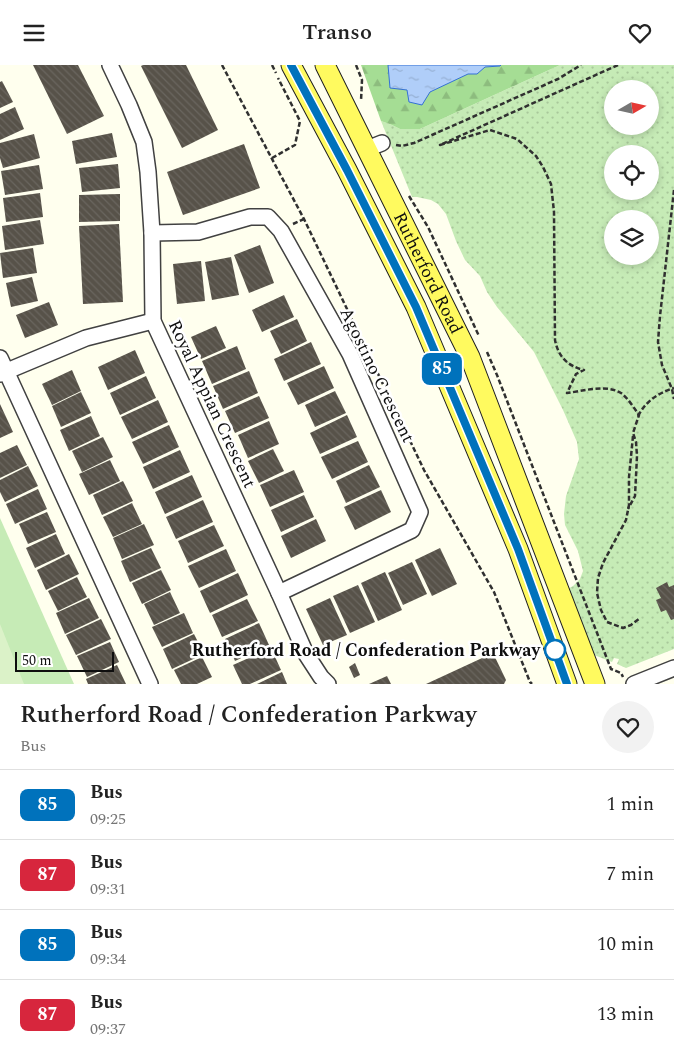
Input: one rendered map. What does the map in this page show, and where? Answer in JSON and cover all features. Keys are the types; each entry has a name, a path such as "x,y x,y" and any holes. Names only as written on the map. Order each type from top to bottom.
{"main road":[{"name":"Rutherford Road","path":"291,65 352,178 416,307 518,549 567,684"},
{"name":"Rutherford Road","path":"325,65 374,146 470,357 595,684"}],"street":[{"name":"Royal Appian Crescent","path":"110,65 144,142 152,233 153,321 306,654 321,677 328,684"},
{"name":"Agostino Crescent","path":"152,233 198,232 250,217 268,217 281,231 350,354 420,512 412,529 279,593"},
{"path":"150,684 2,368 86,338 153,321"},
{"path":"634,684 674,668"}],"path":[{"path":"222,65 304,219 424,470 494,592 532,684"},
{"path":"272,65 300,121 295,145 272,158"},
{"path":"356,65 362,80 361,101"},
{"path":"374,146 402,147 414,143 558,79 581,65"},
{"path":"618,65 440,145 490,131 517,139 536,156 551,184 554,212 554,340 556,350 570,365 584,370 576,374 567,393 590,389 614,390 622,394 638,415"},
{"path":"674,190 658,342 662,365 673,389 674,399"},
{"path":"639,619 623,629 607,622 601,610 597,593 598,578 603,563 626,520 633,433 638,415 652,397 673,389"},
{"path":"628,509 635,496 637,456 633,433"}],"green space":[{"path":"361,65 560,65 420,129 400,129 381,121"},
{"path":"560,65 674,65 674,649 626,668 617,664 619,659 614,658 612,662 589,653 566,590 580,579 583,571 578,551 565,525 564,514 566,496 579,459 577,442 534,352 497,307 487,292 480,276 465,260 446,214 438,204 431,200 412,197 381,121 400,129 420,129"},
{"path":"0,518 74,684 0,684"},
{"path":"0,624 24,684 0,684"}],"water":[{"path":"388,65 501,65 485,67 477,74 468,74 430,92 422,105 409,102 407,90 390,88"}],"building":[{"path":"33,65 78,65 104,116 67,134"},
{"path":"186,65 218,130 182,148 141,66"},
{"path":"2,81 13,102 0,108 0,82"},
{"path":"15,107 24,129 0,140 0,114"},
{"path":"112,133 117,157 76,164 72,141"},
{"path":"34,134 40,158 3,168 0,158 0,143"},
{"path":"244,144 260,188 183,215 167,172"},
{"path":"118,164 120,188 82,192 79,168"},
{"path":"39,165 43,189 5,195 1,171"},
{"path":"40,193 43,217 6,222 3,198"},
{"path":"120,194 120,221 79,222 79,195"},
{"path":"40,220 44,244 5,250 2,226"},
{"path":"119,224 123,302 83,304 79,226"},
{"path":"260,245 274,283 249,293 234,255"},
{"path":"33,248 37,273 3,278 0,253"},
{"path":"231,257 239,295 212,300 205,262"},
{"path":"201,261 205,301 177,304 173,264"},
{"path":"32,277 38,301 11,307 6,283"},
{"path":"284,295 294,317 262,332 252,310"},
{"path":"49,302 58,325 25,338 16,315"},
{"path":"297,319 307,341 281,354 270,331"},
{"path":"216,326 226,348 201,359 191,337"},
{"path":"311,342 321,364 284,381 274,359"},
{"path":"237,346 246,369 212,384 202,361"},
{"path":"135,350 145,373 108,390 98,367"},
{"path":"324,366 334,388 298,405 287,383"},
{"path":"72,370 81,391 52,405 42,384"},
{"path":"249,371 258,393 223,409 213,386"},
{"path":"146,376 156,398 120,415 110,393"},
{"path":"335,391 346,413 315,427 305,405"},
{"path":"81,392 91,413 61,427 52,406"},
{"path":"259,396 269,418 235,433 225,411"},
{"path":"158,400 168,422 132,439 121,417"},
{"path":"0,404 13,432 0,438"},
{"path":"347,415 357,437 320,454 310,433"},
{"path":"91,416 100,436 69,451 60,430"},
{"path":"269,421 279,444 248,458 238,435"},
{"path":"169,425 179,447 143,464 132,442"},
{"path":"103,437 113,457 82,472 72,451"},
{"path":"358,441 368,462 332,479 321,457"},
{"path":"17,445 27,465 0,478 0,453"},
{"path":"273,449 284,471 259,483 248,461"},
{"path":"180,450 190,472 153,489 143,467"},
{"path":"110,460 120,481 89,495 79,474"},
{"path":"369,465 380,487 346,503 336,481"},
{"path":"28,466 38,486 5,502 0,492 0,480"},
{"path":"294,470 304,492 270,507 260,485"},
{"path":"192,475 202,497 165,514 155,492"},
{"path":"123,481 133,501 102,515 93,495"},
{"path":"38,489 47,509 15,524 6,504"},
{"path":"381,490 391,512 355,530 344,507"},
{"path":"304,495 314,517 281,532 271,510"},
{"path":"203,500 213,522 176,539 166,517"},
{"path":"132,503 142,524 113,537 103,517"},
{"path":"47,512 56,532 28,544 19,524"},
{"path":"316,519 326,541 291,558 281,536"},
{"path":"144,524 154,545 122,559 113,538"},
{"path":"214,525 224,546 188,563 178,541"},
{"path":"56,534 65,554 35,568 26,548"},
{"path":"151,548 161,568 130,582 121,561"},
{"path":"440,548 457,584 432,596 415,560"},
{"path":"226,549 236,571 199,588 188,566"},
{"path":"69,554 79,574 46,590 37,570"},
{"path":"412,562 427,594 403,605 388,573"},
{"path":"161,570 171,590 142,604 132,583"},
{"path":"385,572 402,610 378,621 361,583"},
{"path":"238,573 248,595 210,613 200,591"},
{"path":"77,577 87,597 58,611 48,591"},
{"path":"667,582 669,587 674,585 674,619 671,620 666,610 661,612 656,600 661,598 656,588"},
{"path":"358,585 375,622 350,633 333,596"},
{"path":"170,592 180,613 154,625 144,604"},
{"path":"89,598 99,618 65,634 56,613"},
{"path":"330,598 347,635 323,645 306,609"},
{"path":"247,599 258,621 222,637 212,615"},
{"path":"184,613 193,633 162,647 152,627"},
{"path":"101,619 111,639 76,655 66,635"},
{"path":"259,623 269,645 235,661 225,639"},
{"path":"194,634 204,654 172,669 163,649"},
{"path":"110,642 119,662 87,677 77,656"},
{"path":"271,648 281,670 250,684 242,684 233,665"},
{"path":"493,653 506,680 504,684 426,684"},
{"path":"202,657 212,677 197,684 181,684 174,670"},
{"path":"355,663 360,675 354,678 349,667"},
{"path":"117,665 126,684 88,684 86,679"},
{"path":"282,672 287,684 257,684"},
{"path":"387,676 391,684 369,684"}],"bus line":[{"name":"85","path":"291,65 347,170 416,307 518,549 567,684"}],"place":[{"name":"Rutherford Road / Confederation Parkway","path":"555,650"}]}
